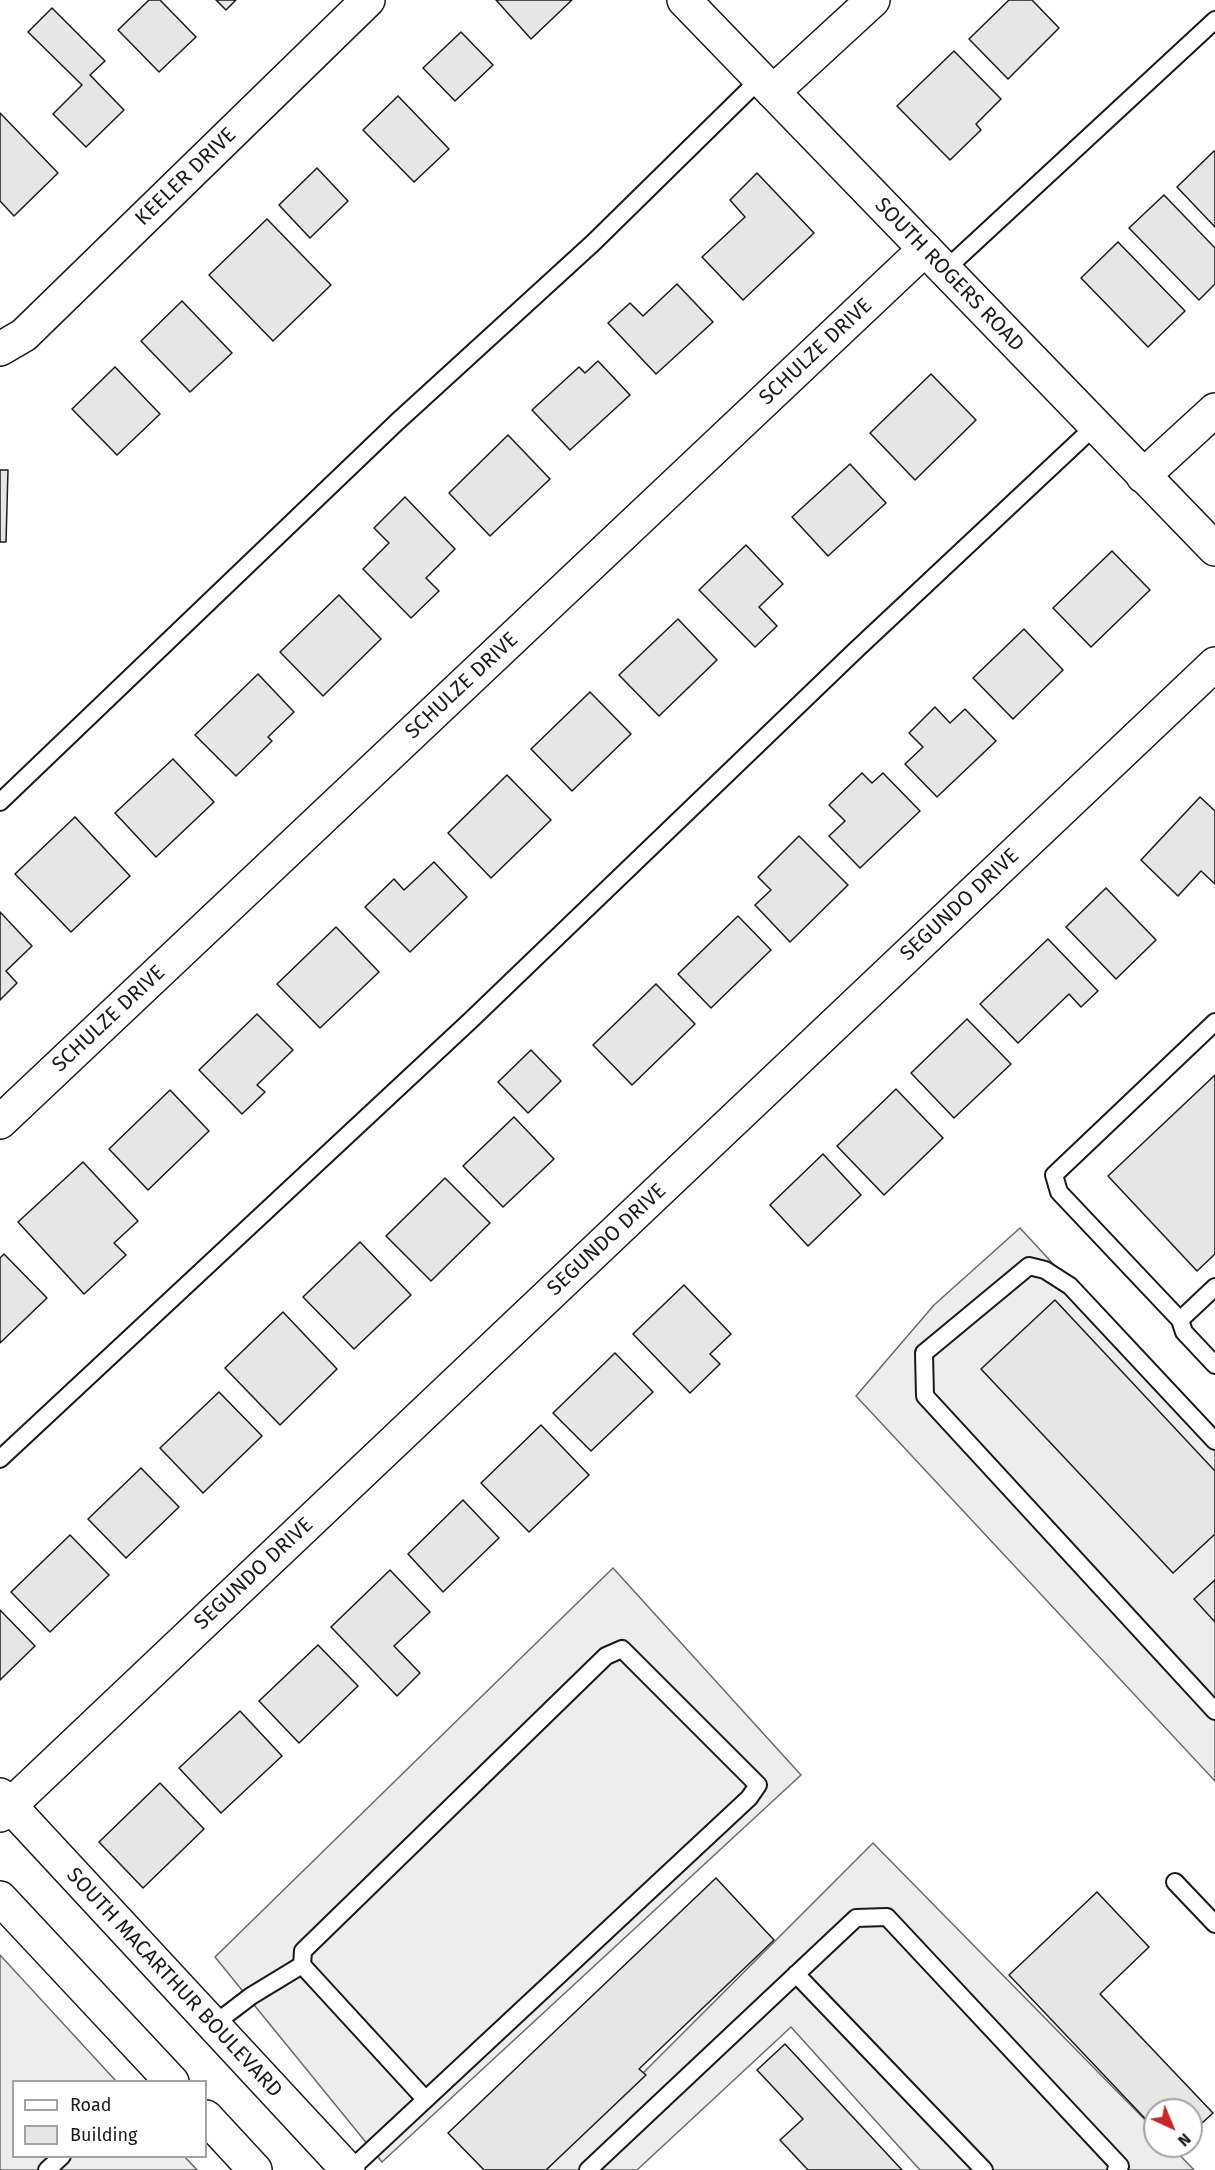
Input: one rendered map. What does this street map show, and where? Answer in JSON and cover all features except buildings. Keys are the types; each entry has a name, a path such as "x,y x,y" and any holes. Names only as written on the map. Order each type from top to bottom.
{"street":[{"name":"KEELER DRIVE","path":"0,349 24,335 368,0"},
{"name":"SOUTH ROGERS ROAD","path":"684,0 1215,549"},
{"path":"767,86 873,0"},
{"name":"SCHULZE DRIVE","path":"0,1122 935,260"},
{"path":"1143,476 1215,410"},
{"name":"SEGUNDO DRIVE","path":"3,1805 1215,664"},
{"name":"SOUTH MACARTHUR BOULEVARD","path":"3,1805 349,2170"},
{"path":"0,1898 158,2077"},
{"path":"207,2118 255,2170"}],"lane":[{"path":"935,260 1215,20"},
{"path":"0,802 397,422 767,86"},
{"path":"0,1459 471,1020 856,650 1095,426"},
{"path":"1215,1022 1054,1175 1059,1192 1180,1320 1184,1332 1215,1365"},
{"path":"1215,1442 1070,1286 1045,1270 1029,1266 924,1353 925,1396 1215,1711"},
{"path":"1180,1320 1215,1287"},
{"path":"349,2170 749,1798 758,1785 622,1649 606,1656 303,1951 302,1965 425,2099"},
{"path":"1175,1882 1215,1924"},
{"path":"588,2170 856,1918 887,1917 1120,2166 1116,2170"},
{"path":"213,2025 251,1996 302,1965"},
{"path":"796,1974 984,2170"},
{"path":"47,2170 61,2158"}],"shaded area":[{"path":"1020,1228 1215,1439 1215,1781 856,1396 934,1305"},
{"path":"613,1568 801,1775 382,2162 215,1957"},
{"path":"873,1843 1143,2118 1143,2158 1182,2158 1194,2170 920,2170 791,2027 637,2170 546,2170"},
{"path":"0,1955 115,2080 12,2080 12,2158 186,2158 197,2170 0,2170"}]}
